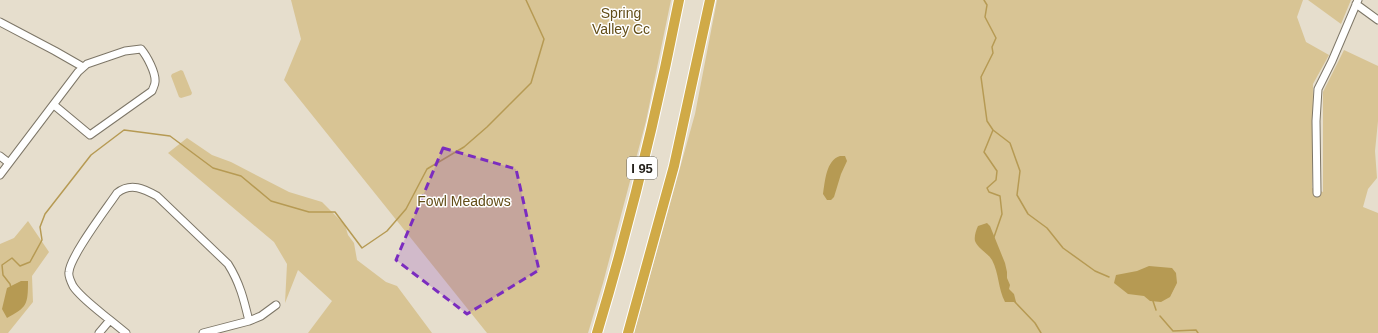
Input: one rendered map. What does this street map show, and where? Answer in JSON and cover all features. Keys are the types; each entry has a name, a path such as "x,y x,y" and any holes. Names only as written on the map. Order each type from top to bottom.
{"highway":[{"name":"I 95","path":"597,333 624,240 645,158 679,0"},
{"name":"I 95","path":"628,333 672,172 710,0"}],"street":[{"path":"1317,193 1316,121 1318,89 1332,61 1357,2 1378,20"},
{"path":"0,22 55,50 83,67"},
{"path":"0,175 54,106 78,72 87,64 125,51 141,49 149,62 156,79 156,83 152,91 92,134 88,134 54,106"},
{"path":"0,156 9,163"},
{"path":"126,333 76,291 70,279 69,272 72,262 81,247 117,193 121,189 136,187 145,189 157,196 228,264 239,283 249,321"},
{"path":"203,333 249,321 261,316 276,305"},
{"path":"99,333 110,320"}],"highlighted area":[{"path":"443,148 516,169 539,270 467,314 396,260"}],"green space":[{"path":"291,0 671,0 646,121 603,283 588,333 487,333 284,80 301,39"},
{"path":"717,0 1303,0 1297,17 1306,42 1329,55 1313,84 1312,188 1323,192 1323,92 1344,50 1378,66 1378,121 1375,151 1377,178 1368,189 1363,207 1378,213 1378,333 634,333 695,114"},
{"path":"1308,0 1351,0 1341,24"},
{"path":"181,70 183,71 192,93 191,95 181,98 179,97 171,76 172,74"},
{"path":"187,138 212,155 231,162 289,192 322,202 345,225 348,235 354,243 357,260 386,282 397,286 432,333 308,333 332,301 298,270 285,303 287,264 274,242 168,153"},
{"path":"28,221 49,252 32,276 33,302 8,333 0,333 0,244 14,238"}],"shaded area":[{"path":"845,156 847,161 841,174 834,197 831,200 827,200 823,194 827,172 835,158"},
{"path":"987,223 990,226 1005,263 1007,278 1010,285 1009,289 1014,294 1016,302 1005,302 992,260 975,241 975,234 978,226"},
{"path":"1149,266 1172,268 1176,273 1177,283 1170,297 1161,302 1150,301 1144,296 1128,294 1114,283 1116,275 1137,271"},
{"path":"21,281 28,281 27,300 19,311 7,318 2,309 7,288"}],"waterway":[{"path":"11,288 10,284 3,275 2,265 12,258 20,266 30,262 42,240 40,227 45,214 91,155 124,130 170,136 213,168 241,176 271,201 309,212 335,212 362,248 387,231 406,209 427,169 464,147 487,127 531,83 544,39 526,0"},
{"path":"984,0 987,5 985,17 996,38 992,47 993,53 981,77 987,121 993,130 984,152 997,171 996,180 987,188 989,192 1000,196 1002,214 994,237"},
{"path":"993,130 1010,143 1020,171 1017,195 1028,214 1047,228 1063,248 1095,271 1109,277"},
{"path":"1014,301 1035,323 1041,333"},
{"path":"1153,301 1156,310"},
{"path":"1160,316 1173,331 1196,330 1198,333"}],"park label":[{"name":"Spring Valley Cc","path":"621,22"},
{"name":"Fowl Meadows","path":"464,201"}]}
